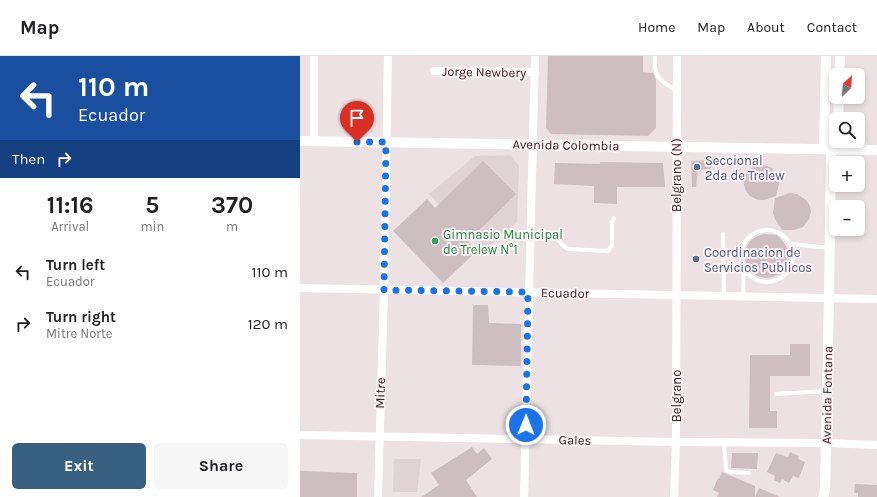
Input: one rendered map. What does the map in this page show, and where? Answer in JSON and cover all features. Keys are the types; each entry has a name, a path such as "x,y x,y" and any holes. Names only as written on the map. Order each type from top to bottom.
{"street":[{"path":"314,56 314,141"},
{"name":"Mitre","path":"378,497 384,290 388,56"},
{"path":"524,497 535,56"},
{"name":"Belgrano (N)","path":"677,56 677,295"},
{"name":"Avenida Fontana","path":"826,56 830,112"},
{"path":"839,68 840,56"},
{"name":"Jorge Newbery","path":"434,71 534,72"},
{"name":"Avenida Colombia","path":"300,141 676,147 829,147"},
{"name":"Avenida Fontana","path":"825,495 833,148"},
{"name":"Avenida Colombia","path":"848,148 877,150"},
{"name":"Ecuador","path":"300,288 877,299"},
{"name":"Belgrano","path":"674,497 677,295"},
{"name":"Gales","path":"300,435 877,445"}],"lane":[{"path":"655,56 655,70 659,79 666,85 676,90"},
{"path":"530,235 553,238 568,249 608,251 612,246 612,223 614,218"},
{"path":"766,229 772,230 783,235 790,244 793,249 793,261 788,271 779,279 768,282 756,279 751,276 744,267 741,250 746,240 755,232 766,229"},
{"path":"723,234 724,296"},
{"path":"790,244 830,248"},
{"path":"743,296 744,267"},
{"path":"776,394 827,391"},
{"path":"724,443 726,470 730,472 749,473"}],"shaded area":[{"path":"511,155 519,166 517,222 484,251 429,194 475,156"},
{"path":"394,459 421,459 417,492 393,492"}],"building":[{"path":"548,56 643,56 643,72 653,73 656,80 656,128 648,136 551,134 546,128"},
{"path":"711,160 711,170 698,169 696,187 692,187 691,161"},
{"path":"483,161 516,194 468,241 477,251 443,283 393,231 427,199 435,208"},
{"path":"600,162 663,163 665,187 617,187 617,204 594,203 594,186 554,184 555,163 600,164"},
{"path":"762,164 772,168 779,178 779,184 776,196 764,200 758,200 750,196 746,191 744,177 747,171 756,165"},
{"path":"790,193 797,194 806,200 810,206 811,212 809,219 803,227 794,230 782,230 773,213 775,198"},
{"path":"764,234 777,235 785,244 789,252 789,260 781,273 773,277 765,278 757,276 751,271 746,264 745,256 746,248 750,241 757,236"},
{"path":"473,305 488,305 489,323 521,324 521,366 472,365"},
{"path":"790,344 810,344 810,376 770,376 770,411 777,411 777,428 749,428 750,355 790,355"},
{"path":"472,447 477,454 484,448 492,459 466,480 477,497 421,497 439,485 431,473"},
{"path":"790,452 799,456 798,459 805,462 799,478 793,476 789,483 782,479 780,483 774,480 775,476 767,472 776,453 788,457"},
{"path":"732,453 758,453 757,469 731,468"},
{"path":"300,471 357,473 357,497 300,497"},
{"path":"722,472 755,486 755,497 717,497 719,493 713,490"},
{"path":"855,484 877,485 877,497 858,497 858,493 854,493"},
{"path":"759,488 780,497 755,497"}],"place":[{"name":"Seccional 2da de Trelew","path":"697,167"},
{"name":"Gimnasio Municipal de Trelew N°1","path":"435,241"},
{"name":"Coordinacion de Servicios Publicos","path":"696,259"}],"route":[{"path":"357,142 386,142 384,290 528,292 526,425"}]}
